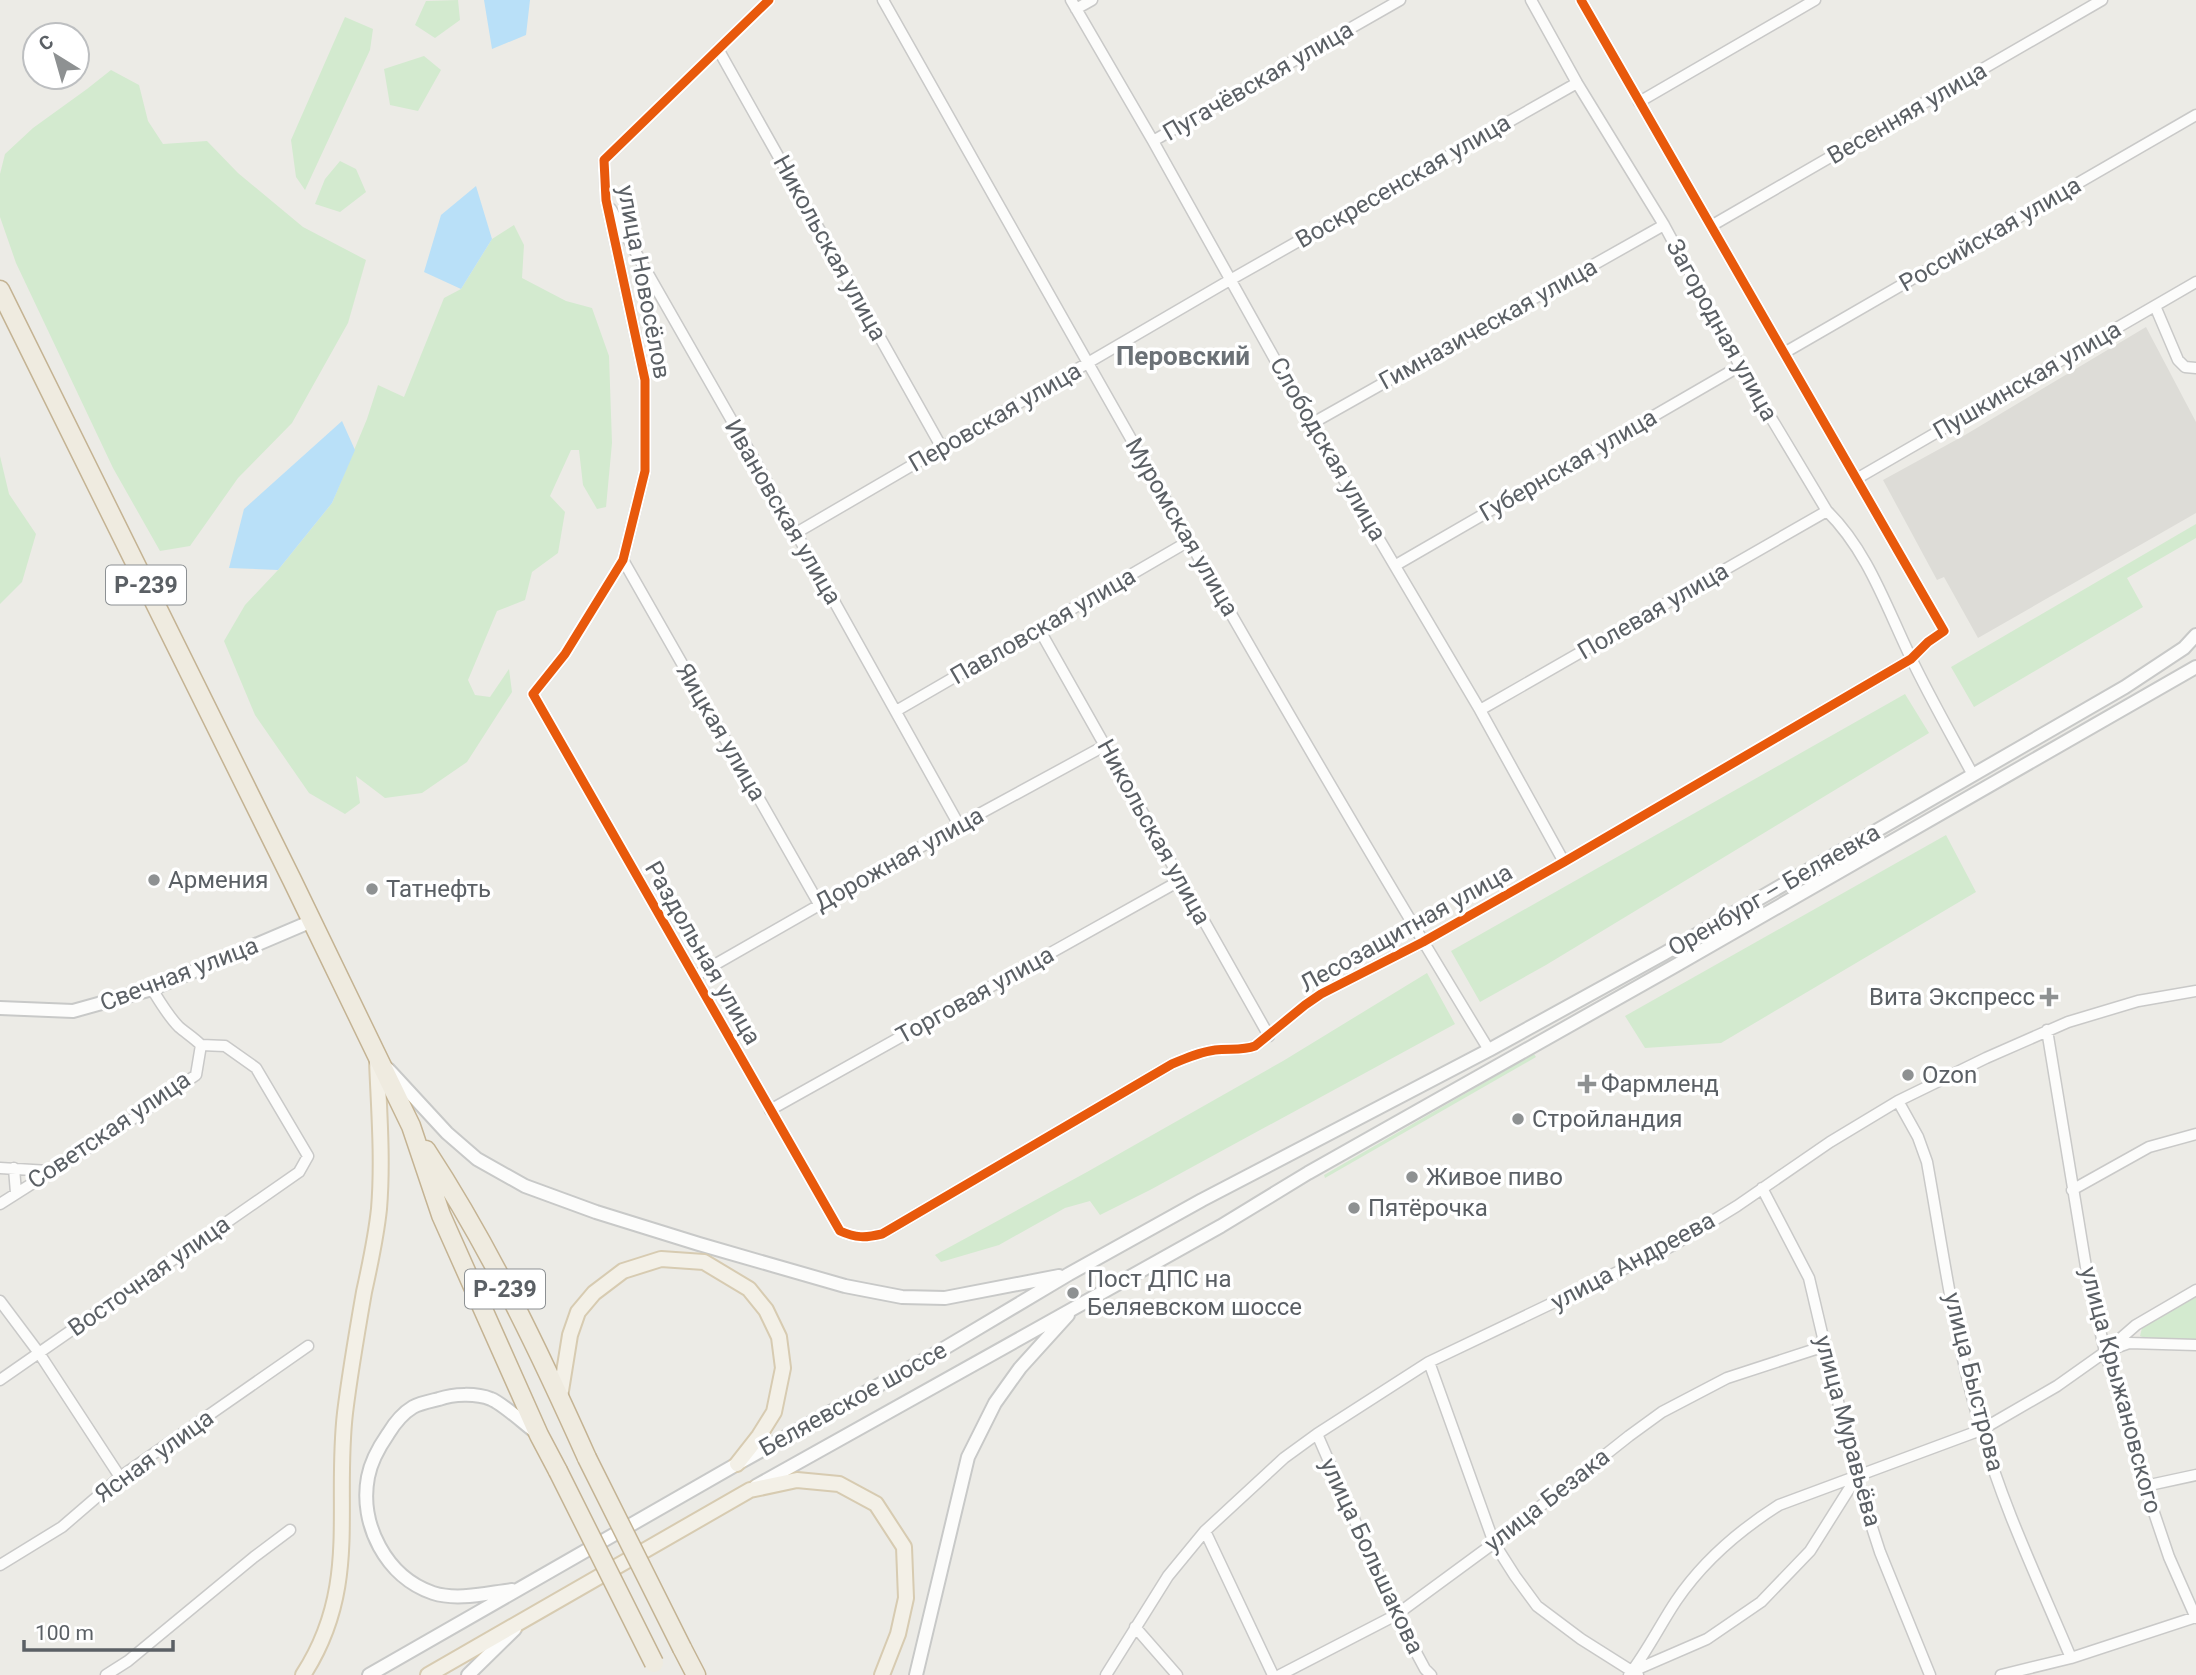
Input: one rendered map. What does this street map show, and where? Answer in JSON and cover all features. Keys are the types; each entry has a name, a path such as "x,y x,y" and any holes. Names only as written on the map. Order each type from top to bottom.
{"highway":[{"name":"Р-239","path":"0,290 411,1126 463,1206 696,1675"},
{"name":"Р-239","path":"411,1126 441,1215 539,1435 657,1669"}],"main road":[{"name":"Оренбург – Беляевка","path":"1340,1129 1665,953 2125,687 2184,648 2196,635"},
{"name":"Оренбург – Беляевка","path":"1350,1149 2196,667"},
{"name":"Свечная улица","path":"0,1008 74,1012 152,989 312,921"},
{"path":"377,1056 447,1133 477,1159 525,1186 596,1212 845,1286 902,1297 944,1298 1069,1274"},
{"path":"303,1675 328,1628 340,1574 345,1415 356,1333 379,1210 377,1056"},
{"name":"Беляевское шоссе","path":"369,1675 933,1355 1069,1274 1202,1200 1340,1129"},
{"name":"Беляевское шоссе","path":"428,1675 750,1490 1221,1226 1350,1149"},
{"path":"560,1397 570,1335 578,1312 594,1293 623,1271 661,1259 704,1262 749,1289 766,1310 779,1337 783,1368 774,1412 737,1464"},
{"path":"916,1675 968,1457 995,1403 1020,1368 1075,1307"},
{"path":"519,1589 461,1597 433,1593 410,1581 394,1567 380,1548 372,1530 367,1501 368,1477 378,1449 396,1422 414,1407 455,1394 491,1399 539,1435"},
{"path":"750,1490 797,1480 839,1484 876,1504 904,1547 906,1598 898,1634 883,1675"},
{"path":"468,1675 528,1617"}],"street":[{"name":"улица Новосёлов","path":"533,694 565,654 623,559 645,471 645,380 606,200 604,160 769,0"},
{"name":"Муромская улица","path":"883,0 1189,541 1489,1050"},
{"path":"1073,5 1092,0"},
{"name":"Пугачёвская улица","path":"1153,141 1400,0"},
{"name":"Загородная улица","path":"1531,0 1577,83 1664,225 1740,366 1827,511 1845,528 1877,585 1911,659 1973,775"},
{"path":"1581,0 1858,478"},
{"path":"1639,102 1815,0"},
{"name":"Весенняя улица","path":"1711,226 2102,0"},
{"name":"Слободская улица","path":"1073,5 1153,141 1311,424 1480,710 1564,862"},
{"name":"Никольская улица","path":"718,49 942,448"},
{"name":"Воскресенская улица","path":"1230,280 1577,83"},
{"name":"Российская улица","path":"1784,353 2196,115"},
{"name":"Ивановская улица","path":"606,200 959,825"},
{"name":"Гимназическая улица","path":"1311,424 1664,225"},
{"name":"Перовская улица","path":"796,533 1230,280"},
{"name":"Пушкинская улица","path":"1858,478 2196,282"},
{"path":"2155,306 2178,360 2186,367 2196,368"},
{"name":"Губернская улица","path":"1396,565 1740,366"},
{"name":"Лесозащитная улица","path":"840,1231 853,1237 865,1238 882,1234 1172,1064 1208,1051 1247,1049 1269,1036 1321,994 1423,942 1564,862 1911,659 1944,631 1858,478"},
{"name":"Полевая улица","path":"1480,710 1827,511"},
{"name":"Павловская улица","path":"896,711 1189,541"},
{"name":"Яицкая улица","path":"623,559 819,904"},
{"name":"Никольская улица","path":"1039,629 1269,1036"},
{"name":"Раздольная улица","path":"533,694 840,1231"},
{"name":"Дорожная улица","path":"695,976 959,825 1106,745"},
{"name":"Торговая улица","path":"770,1110 1181,880"},
{"path":"152,989 180,1028 201,1045"},
{"name":"улица Андреева","path":"1106,1675 1168,1576 1205,1531 1284,1458 1429,1362 1672,1246 1830,1142 1898,1101 2047,1030 2138,1000 2196,991"},
{"name":"улица Крыжановского","path":"2047,1030 2086,1268 2105,1352 2169,1557 2196,1617"},
{"name":"Советская улица","path":"0,1204 118,1129 196,1075 201,1045"},
{"name":"Восточная улица","path":"0,1380 299,1172 308,1156 256,1068 226,1046 201,1045"},
{"name":"улица Быстрова","path":"1898,1101 1918,1137 1927,1162 1960,1345 1981,1430 2002,1491 2071,1658"},
{"path":"2072,1190 2149,1147 2196,1134"},
{"path":"0,1168 49,1171"},
{"path":"14,1168 16,1193"},
{"name":"улица Муравьёва","path":"1762,1188 1809,1278 1856,1478 1880,1552 1930,1675"},
{"path":"1633,1674 1678,1599 1699,1571 1749,1524 1779,1505 1981,1430 2057,1385 2105,1352 2136,1325 2196,1290"},
{"path":"0,1301 39,1353 120,1477"},
{"path":"2105,1352 2129,1343 2196,1345"},
{"name":"Ясная улица","path":"0,1565 62,1527 120,1477 308,1346"},
{"name":"улица Безака","path":"1280,1675 1396,1615 1494,1543 1662,1412 1727,1378 1825,1346"},
{"path":"1429,1362 1494,1543 1537,1606 1633,1674"},
{"name":"улица Большакова","path":"1317,1434 1396,1615 1425,1669 1431,1675"},
{"path":"2145,1486 2196,1475"},
{"path":"1633,1674 1707,1639 1761,1602 1810,1551 1856,1478"},
{"path":"106,1675 128,1661 290,1530"},
{"path":"1205,1531 1273,1675"},
{"path":"2001,1675 2071,1658 2196,1617"},
{"path":"1135,1628 1177,1675"}],"shaded area":[{"path":"2146,327 2196,422 2196,513 1978,638 1944,577 1937,580 1883,480 1965,435"}],"green space":[{"path":"458,0 460,20 435,38 415,25 426,1"},
{"path":"345,17 373,29 370,50 305,190 296,177 291,140"},
{"path":"424,56 441,70 418,111 390,105 384,69"},
{"path":"111,70 139,85 148,121 163,144 207,141 238,173 303,227 366,260 348,323 292,423 238,478 190,546 160,551 113,468 16,263 0,217 0,174 5,154 33,128 84,91 91,91 91,86"},
{"path":"340,161 356,169 366,192 340,212 315,204 325,179"},
{"path":"514,225 524,245 522,278 566,301 592,308 609,356 612,443 606,507 597,509 583,485 579,450 571,450 550,496 565,512 558,553 532,572 525,600 497,611 468,680 475,695 490,697 509,669 512,692 467,762 422,793 385,798 356,776 360,803 345,814 309,793 255,715 224,641 245,605 278,570 332,503 367,419 378,385 404,397 444,298 461,289 492,239"},
{"path":"0,456 9,494 36,534 22,582 0,604"},
{"path":"2196,524 2196,538 2127,578 2143,607 1974,707 1951,667"},
{"path":"1905,694 1929,733 1546,965 1480,1002 1451,951"},
{"path":"1946,835 1976,892 1721,1043 1645,1048 1625,1016"},
{"path":"1427,973 1455,1024 1100,1215 1090,1201 1065,1208 999,1245 941,1262 935,1255 1283,1061"},
{"path":"1534,1054 1536,1057 1325,1178 1324,1175"},
{"path":"2196,1294 2196,1341 2160,1340 2140,1336 2142,1328"}],"water":[{"path":"484,0 530,0 526,35 492,49"},
{"path":"476,186 492,239 461,289 424,272 441,215"},
{"path":"342,421 355,450 332,503 278,570 229,568 244,509"}],"cycle path":[{"path":"769,0 604,160 606,200 645,380 645,471 623,560 565,654 533,694 840,1231 865,1237 882,1234 1172,1064 1209,1051 1255,1046 1321,994 1423,942 1564,862 1911,659 1944,631 1581,0"}],"place":[{"name":"Армения","path":"154,880"},
{"name":"Татнефть","path":"372,889"},
{"name":"Вита Экспресс","path":"2049,997"},
{"name":"Ozon","path":"1908,1075"},
{"name":"Фармленд","path":"1587,1084"},
{"name":"Стройландия","path":"1518,1119"},
{"name":"Живое пиво","path":"1412,1177"},
{"name":"Пятёрочка","path":"1354,1208"},
{"name":"Пост ДПС на Беляевском шоссе","path":"1073,1293"}],"district":[{"name":"Перовский","path":"1183,356"}]}
